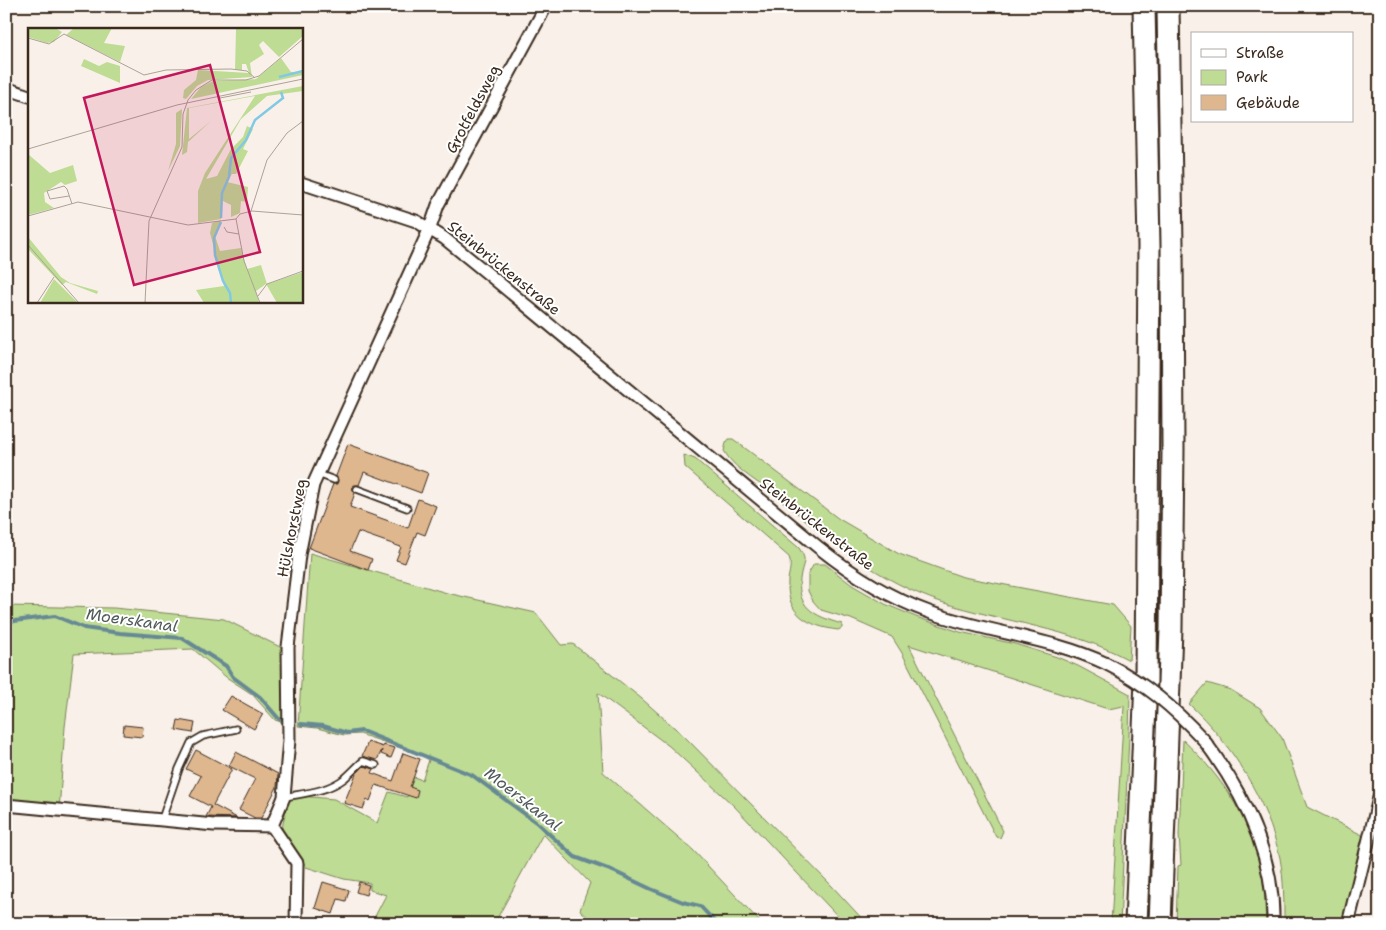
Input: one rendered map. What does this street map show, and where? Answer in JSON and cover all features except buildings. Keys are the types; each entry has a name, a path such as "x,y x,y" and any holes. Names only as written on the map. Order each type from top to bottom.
{"highway":[{"path":"1136,924 1147,620 1150,246 1144,6"},
{"path":"1160,924 1170,639 1173,449 1168,6"}],"street":[{"name":"Grotfeldsweg","path":"430,228 438,205 546,6"},
{"path":"6,88 28,96"},
{"name":"Steinbrückenstraße","path":"302,183 416,221 430,228 818,548 869,584 898,600 930,613 1051,644 1107,664 1155,693 1180,714 1203,739 1224,767 1237,789 1257,833 1266,862 1273,924"},
{"name":"Hülshorstweg","path":"272,826 284,797 289,740 288,647 299,555 313,485 430,228"},
{"path":"1348,924 1380,794"},
{"path":"6,805 214,825 272,826 296,863 296,924"}],"lane":[{"path":"318,474 334,480"},
{"path":"357,489 407,508"},
{"path":"162,819 179,770 192,743 203,736 236,729"},
{"path":"284,797 318,792 345,778 363,761 376,765"}],"green space":[{"path":"729,439 733,439 839,519 899,554 963,577 1113,605 1131,626 1129,660 1084,640 941,602 897,583 837,545 774,494 743,472 724,451"},
{"path":"684,455 695,459 799,548 804,558 800,585 804,602 815,613 842,624 842,628 838,630 827,628 808,622 801,617 795,610 788,592 789,557 685,467"},
{"path":"310,553 447,593 536,613 561,645 573,644 642,699 684,736 867,924 845,924 734,806 669,746 598,693 603,772 693,850 762,924 595,924 580,910 590,883 543,834 494,924 371,924 386,895 370,890 370,883 344,879 306,867 281,833 289,795 334,799 377,823 389,792 407,797 414,777 422,780 429,760 421,755 360,734 344,735 317,728 298,726"},
{"path":"814,564 825,564 852,585 885,604 916,617 960,632 1015,644 1057,657 1130,694 1120,924 1111,924 1124,706 1108,709 909,645 1003,831 1000,838 996,837 892,637 851,619 821,610 813,601 808,591 808,574"},
{"path":"6,606 114,608 224,619 284,649 287,724 275,720 252,694 226,677 193,649 74,654 65,727 59,811 6,805"},
{"path":"1207,683 1231,690 1260,708 1282,738 1307,807 1372,840 1351,924 1284,924 1280,858 1274,836 1257,794 1246,774 1220,737 1189,704"},
{"path":"1183,740 1198,754 1224,786 1245,822 1259,861 1264,886 1266,924 1176,924 1178,866 1181,865 1179,835"}],"waterway":[{"name":"Moerskanal","path":"6,622 55,616 84,628 182,638 226,666 233,677 260,697 279,719 286,720"},
{"name":"Moerskanal","path":"301,724 323,726 347,733 362,731 472,775 537,823 575,857 613,871 683,902 700,906 717,924"}]}
